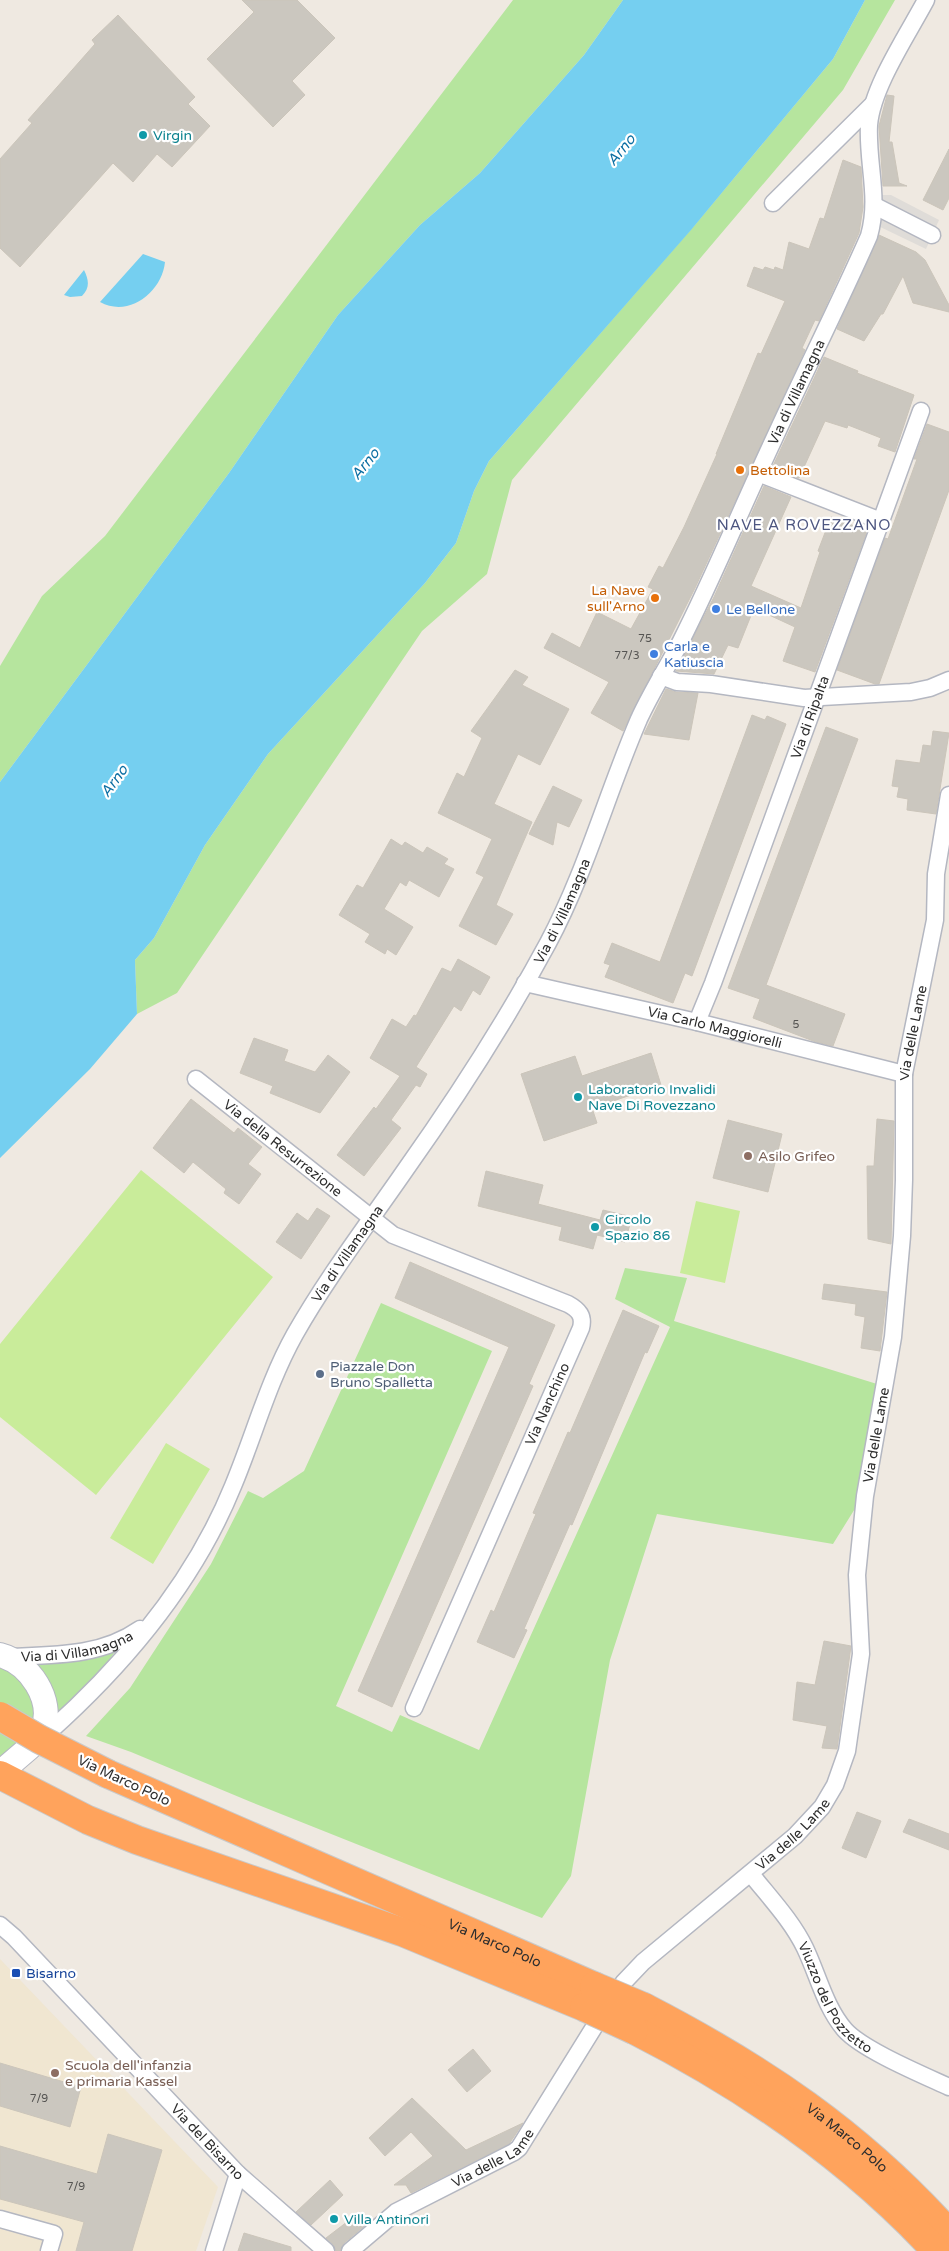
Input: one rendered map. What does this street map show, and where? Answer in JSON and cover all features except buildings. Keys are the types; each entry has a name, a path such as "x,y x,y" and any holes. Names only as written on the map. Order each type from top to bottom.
{"highway":[{"name":"Via Marco Polo","path":"0,1716 39,1739 108,1774 591,2006"},
{"name":"Via Marco Polo","path":"18,1759 88,1820 137,1840 402,1932 591,2006 639,2018 727,2052 779,2084 821,2114 901,2183 949,2233"},
{"name":"Via Marco Polo","path":"639,2018 704,2067 792,2124 850,2168 917,2230 936,2251"}],"street":[{"name":"Via di Villamagna","path":"46,1731 92,1693 141,1635 183,1581 199,1556 226,1502 273,1382 293,1338 318,1296 371,1216 427,1138 525,983 557,924 586,857 639,719 679,644 869,236 875,206 869,134 874,104 883,80 926,0"},
{"name":"Via di Villamagna","path":"773,203 874,104"},
{"path":"875,206 932,235"},
{"name":"Via di Ripalta","path":"696,1022 713,983 921,411"},
{"path":"758,473 882,521"},
{"path":"661,676 678,682 711,684 804,698 911,692 930,688 949,680"},
{"name":"Via delle Lame","path":"623,1983 643,1962 795,1836 822,1807 835,1785 847,1751 861,1654 857,1575 865,1496 893,1337 900,1254 904,1180 904,1074 935,920 936,874 949,795"},
{"name":"Via Carlo Maggiorelli","path":"525,983 696,1022 904,1074"},
{"name":"Via della Resurrezione","path":"196,1079 371,1216"},
{"name":"Via Nanchino","path":"371,1216 393,1235 575,1308 581,1314 583,1321 414,1708"},
{"name":"Via di Villamagna","path":"3,1656 78,1653 115,1644 144,1626 183,1581"},
{"path":"3,1656 26,1671 38,1686 46,1706 46,1731"},
{"name":"Viuzzo del Pozzetto","path":"751,1874 792,1925 805,1948 833,2014 846,2032 870,2048 949,2087"},
{"name":"Via del Bisarno","path":"0,1918 14,1937"},
{"name":"Via del Bisarno","path":"0,1925 14,1937 238,2174 326,2251"},
{"name":"Via delle Lame","path":"350,2251 396,2212 519,2148 591,2006"},
{"path":"214,2251 238,2174"},
{"path":"0,2219 54,2234 49,2251"}],"shaded area":[{"path":"874,195 891,195 939,220 926,249 872,223"},
{"name":"Scuola dell'infanzia e primaria Kassel","path":"0,1959 218,2187 196,2251 0,2251"}],"green space":[{"path":"513,0 623,0 584,55 480,173 420,225 338,315 229,473 0,782 0,666 42,596 105,536"},
{"path":"865,0 895,0 843,90 512,480 487,574 422,631 177,993 137,1014 135,960 154,938 205,845 268,754 425,583 456,543 474,491 489,461 694,226 833,59"},
{"path":"141,1170 273,1277 96,1495 0,1417 0,1344"},
{"path":"696,1201 740,1211 725,1283 680,1273"},
{"path":"625,1268 687,1278 674,1321 877,1384 856,1507 833,1544 657,1514 610,1660 571,1876 542,1918 131,1752 86,1736 130,1688 211,1564 248,1491 263,1498 304,1471 381,1303 492,1351 336,1706 392,1732 400,1715 479,1750 670,1327 615,1299"},
{"path":"166,1443 210,1469 153,1564 110,1538"},
{"path":"116,1650 95,1681 54,1723 25,1661 81,1660"},
{"path":"0,1664 34,1690 35,1730 0,1760"}],"water":[{"name":"Arno","path":"623,0 865,0 833,59 691,230 489,461 474,491 456,543 425,583 268,754 205,845 154,938 135,960 137,1014 90,1069 0,1158 0,782 229,473 338,315 420,225 480,173 584,55"},
{"path":"143,254 165,262 163,273 151,292 133,304 122,307 100,302"},
{"path":"84,270 88,284 85,293 82,296 70,297 64,295"}],"place":[{"name":"Virgin","path":"143,135"},
{"name":"Bettolina","path":"740,470"},
{"name":"La Nave sull'Arno","path":"655,598"},
{"name":"Le Bellone","path":"716,609"},
{"name":"Carla e Katiuscia","path":"654,654"},
{"name":"Laboratorio Invalidi Nave Di Rovezzano","path":"578,1097"},
{"name":"Asilo Grifeo","path":"748,1156"},
{"name":"Circolo Spazio 86","path":"595,1227"},
{"name":"Piazzale Don Bruno Spalletta","path":"320,1374"},
{"name":"Bisarno","path":"16,1973"},
{"name":"Scuola dell'infanzia e primaria Kassel","path":"55,2073"},
{"name":"Villa Antinori","path":"334,2219"}],"district":[{"name":"NAVE A ROVEZZANO","path":"804,525"}]}
